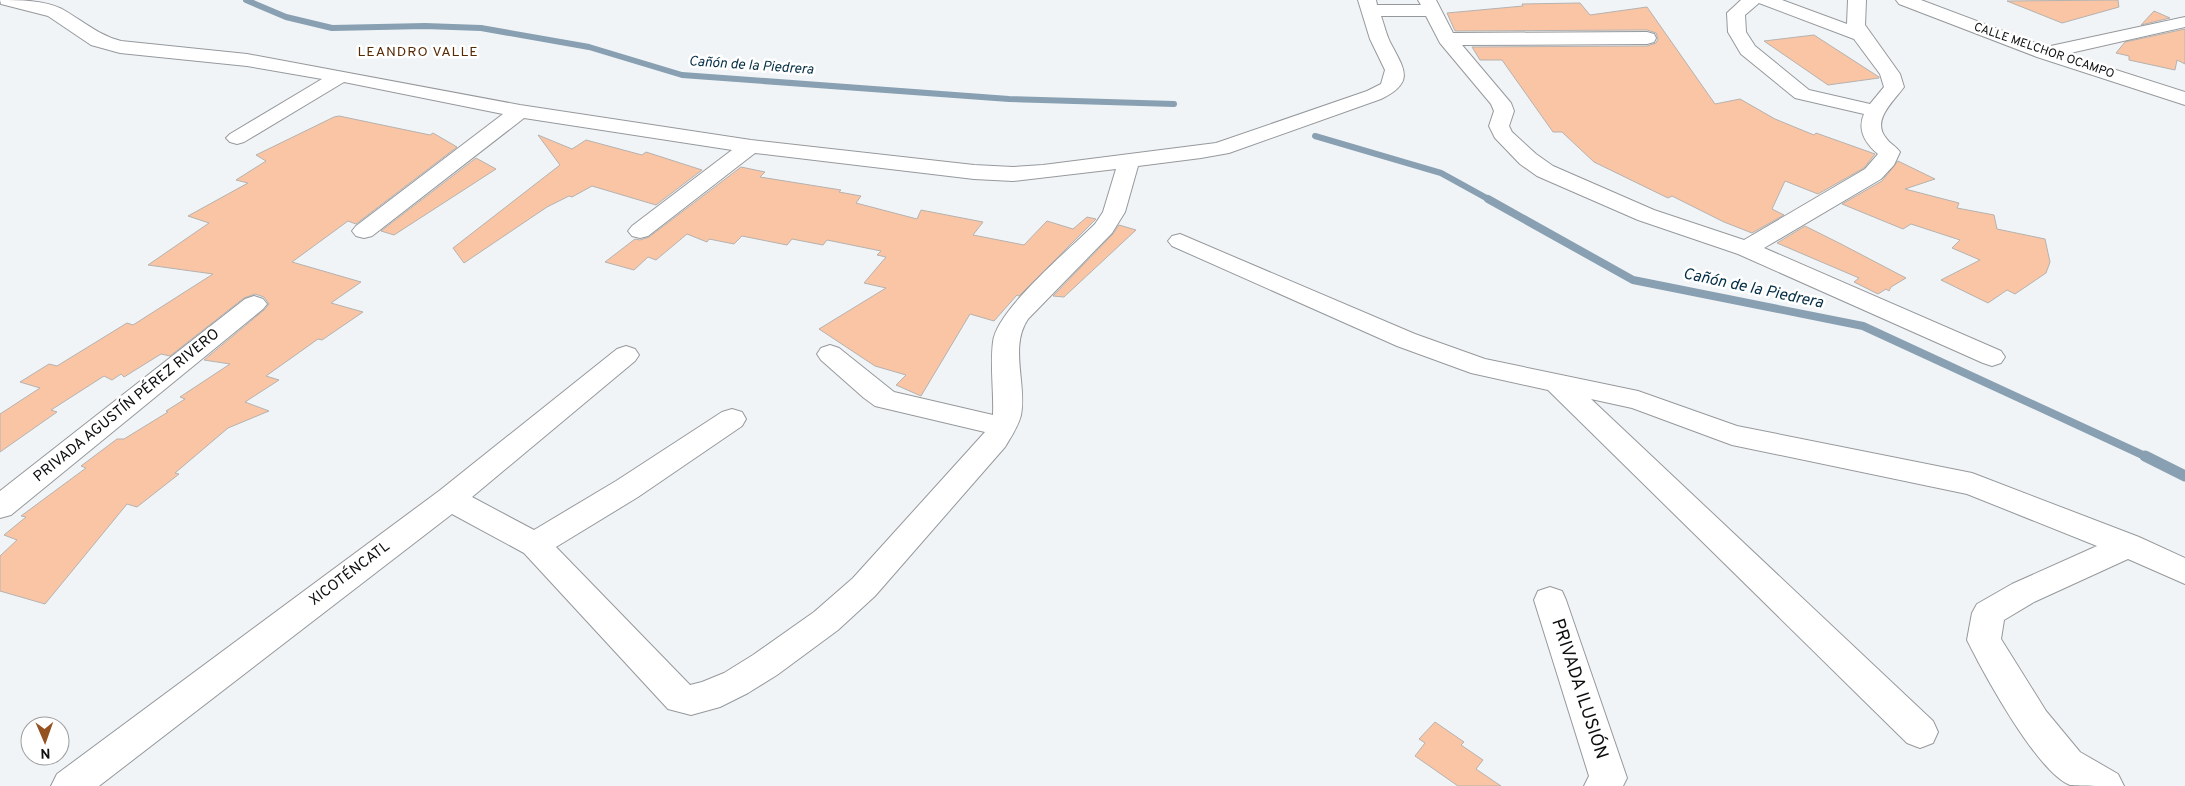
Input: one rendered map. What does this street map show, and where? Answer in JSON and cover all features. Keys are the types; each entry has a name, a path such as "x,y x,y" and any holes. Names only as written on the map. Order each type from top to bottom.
{"street":[{"path":"6,0 54,12 98,41 120,47 247,60 341,76 520,111 752,146 974,172 1013,174 1178,156 1220,148 1374,94 1388,88 1393,80 1395,70 1379,40 1368,5 1430,6 1448,39 1502,103 1504,110 1499,126 1502,134 1528,159 1545,171 1646,215 1746,248 1992,357"},
{"path":"1752,0 1736,13 1737,32 1748,50 1802,94 1875,111"},
{"path":"1766,0 1861,35"},
{"path":"1746,248 1873,174 1886,160 1889,152 1874,137 1870,122 1875,111 1894,87 1890,74 1861,35 1856,24 1857,0"},
{"name":"CALLE MELCHOR OCAMPO","path":"1904,0 2044,53 2185,99"},
{"path":"2044,53 2185,22"},
{"path":"1448,39 1647,38"},
{"path":"237,138 341,76"},
{"path":"364,231 520,111"},
{"path":"640,231 704,180 752,146"},
{"path":"450,499 534,545 680,698 691,700 708,696 736,683 780,655 826,621 864,587 995,440 1003,427 1007,414 1006,341 1010,326 1019,313 1104,228 1114,212 1130,161"},
{"path":"1180,241 1406,340 1480,367 1638,400 1732,435 1972,484 2128,545 2185,572"},
{"name":"PRIVADA AGUSTÍN PÉREZ RIVERO","path":"0,507 254,304"},
{"path":"830,354 874,392 885,398 897,403 1003,427"},
{"name":"XICOTÉNCATL","path":"70,786 450,499 626,355"},
{"path":"1558,384 1667,491 1920,732"},
{"path":"534,545 627,489 732,419"},
{"path":"2105,786 2067,764 2033,722 1984,640 1990,613 2023,593 2128,545"},
{"name":"PRIVADA ILUSIÓN","path":"1550,600 1606,782"}],"building":[{"path":"2118,0 2119,7 2062,23 2007,1"},
{"path":"1580,3 1590,15 1647,7 1715,104 1740,99 1775,119 1814,135 1816,133 1875,154 1864,168 1818,194 1785,181 1772,209 1784,215 1752,233 1724,222 1672,196 1668,198 1594,162 1562,132 1553,132 1502,60 1480,60 1472,47 1647,46 1656,43 1658,39 1656,33 1647,30 1455,31 1447,13 1523,6 1522,4"},
{"path":"2154,11 2170,18 2141,25"},
{"path":"2185,29 2185,64 2177,60 2175,70 2129,60 2129,56 2116,53 2125,42"},
{"path":"1814,35 1879,78 1828,85 1764,41"},
{"path":"339,116 430,135 433,133 457,147 356,224 348,221 292,262 361,282 331,303 363,312 322,340 318,339 266,376 279,380 245,402 269,411 228,428 175,473 179,474 137,507 127,504 45,604 0,591 0,556 17,540 4,535 26,517 21,516 86,468 81,466 117,439 124,439 168,412 166,411 185,399 180,397 230,364 204,360 269,304 264,297 255,294 244,298 170,356 161,354 124,377 121,374 112,380 104,376 51,410 57,412 0,452 0,414 40,388 20,382 49,364 57,366 127,323 133,325 213,274 148,265 209,223 188,216 248,183 236,180 266,161 256,155"},
{"path":"538,135 572,149 586,140 642,155 646,152 702,170 656,205 592,186 572,197 569,196 547,207 464,263 453,248 560,165"},
{"path":"476,158 496,169 394,235 381,231"},
{"path":"1898,161 1935,179 1905,189 1959,203 1957,208 1994,215 1997,229 2045,239 2050,262 2046,273 2015,294 2007,290 1988,303 1941,280 1980,260 1952,248 1960,240 1911,224 1903,229 1842,204 1882,181"},
{"path":"741,167 765,172 760,177 841,190 839,192 861,196 856,203 917,219 921,210 983,222 973,235 1024,245 1047,221 1073,229 1087,217 1096,219 1019,296 1017,295 994,321 970,314 921,396 896,385 906,375 875,366 819,329 886,288 864,283 886,257 877,255 881,251 827,240 823,245 792,239 787,245 742,236 734,244 709,239 707,242 687,234 656,260 648,257 634,270 605,262 635,239 640,240 649,237"},
{"path":"1119,225 1136,230 1064,297 1053,296 1113,234"},
{"path":"1805,226 1906,278 1891,287 1889,291 1886,289 1878,294 1854,282 1859,278 1777,243"},
{"path":"1435,722 1464,742 1461,745 1483,760 1476,769 1501,786 1458,786 1415,756 1425,743 1419,739"}],"waterway":[{"name":"Cañón de la Piedrera","path":"246,0 286,17 332,28 425,26 481,28 589,47 682,75 1009,99 1174,104"},
{"name":"Cañón de la Piedrera","path":"1315,136 1441,173 1490,200"},
{"name":"Cañón de la Piedrera","path":"1488,199 1633,280 1863,326 2147,457"},
{"name":"Cañón de la Piedrera","path":"2147,457 2185,476"}],"district":[{"name":"LEANDRO VALLE","path":"418,52"}]}
